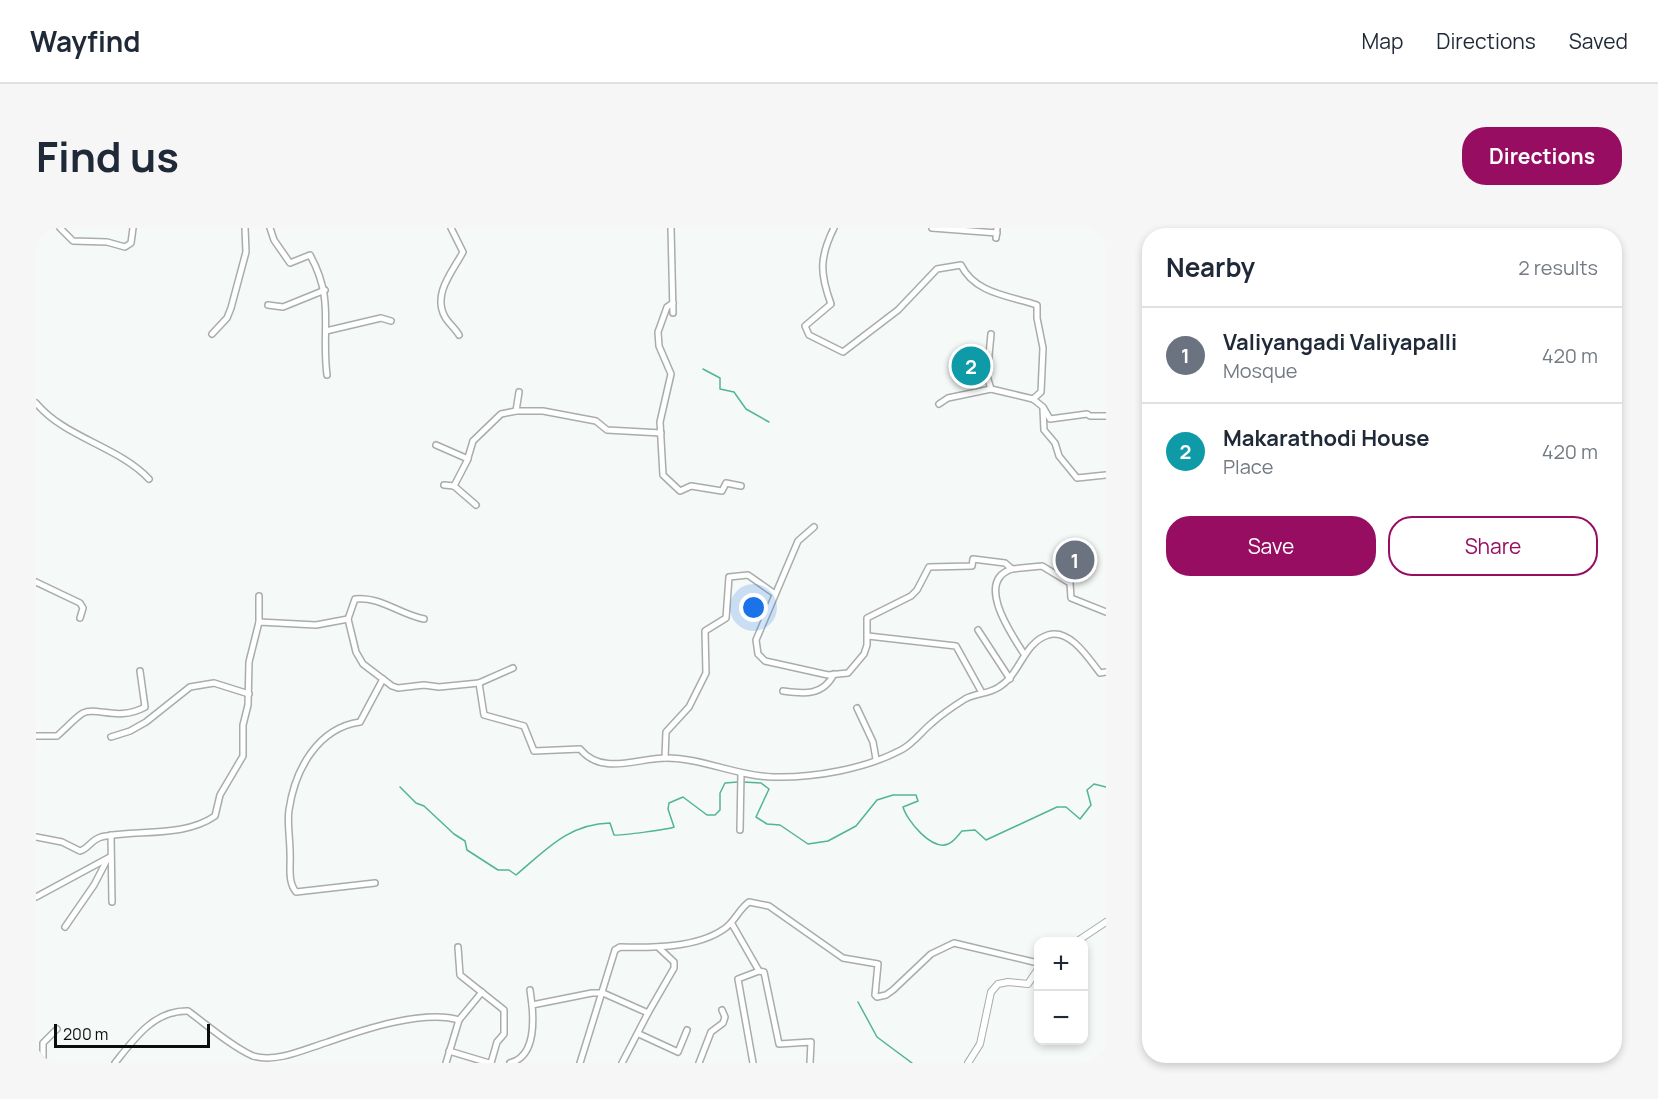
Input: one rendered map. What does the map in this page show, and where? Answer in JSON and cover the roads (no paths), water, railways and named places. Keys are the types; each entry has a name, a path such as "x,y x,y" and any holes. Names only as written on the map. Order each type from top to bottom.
{"main road":[{"path":"1084,937 1106,922"},
{"path":"968,1063 980,1044 991,992 998,984 1008,982 1028,984 1034,975"}],"street":[{"path":"60,228 73,242 107,242 125,247 131,243 133,228"},
{"path":"212,334 228,318 246,252 245,228"},
{"path":"270,228 274,240 290,263 310,255 325,290 327,375"},
{"path":"451,228 463,252 447,278 440,303 445,318 459,335"},
{"path":"671,228 673,313"},
{"path":"834,228 828,238 821,276 831,304 805,326 809,335 843,352 898,310 937,269 961,265 966,275 979,286 1004,297 1038,305 1037,318 1043,348 1041,392 1033,399"},
{"path":"932,228 997,231"},
{"path":"268,305 283,307 325,290"},
{"path":"673,303 667,307 658,332 659,346 671,374 660,422 663,475 680,491 691,486 722,491 726,483 741,486"},
{"path":"326,331 381,318 391,321"},
{"path":"991,334 987,376 991,389"},
{"path":"939,404 956,396 991,389 1033,399 1043,407 1050,419 1087,414 1106,416"},
{"path":"516,411 519,392"},
{"path":"37,407 138,467 149,479"},
{"path":"1043,407 1044,430 1055,443 1059,456 1077,478 1106,475"},
{"path":"454,486 468,459 473,441 501,414 516,411 543,411 596,421 607,430 661,433"},
{"path":"436,445 468,459"},
{"path":"444,485 454,486 476,505"},
{"path":"814,527 798,541 756,640 758,654 765,661 787,667 834,674 848,673 864,654 868,636 867,618 911,596 917,591 929,567 972,566 973,558 1005,563 1012,569"},
{"path":"1024,654 1004,620 996,597 1000,578 1005,571 1047,568 1070,583 1071,598 1106,612"},
{"path":"665,758 666,732 689,707 706,673 705,631 726,618 729,577 748,575 775,594"},
{"path":"36,582 80,603 83,608 80,618"},
{"path":"36,837 62,842 80,851 86,849 93,840 111,835 174,830 204,824 215,816 220,795 243,756 243,725 249,694 250,656 259,622 259,596"},
{"path":"424,619 407,615 371,597 355,599 348,619 356,652 363,664 398,688 478,683 513,668"},
{"path":"259,622 316,624 348,619"},
{"path":"978,630 1010,679"},
{"path":"478,683 484,715 524,726 534,751 580,749 587,757 613,765 665,758 717,764 741,776 773,777 835,773 903,750 933,721 966,699 981,692 999,688 1010,679 1024,654 1041,638 1049,634 1060,634 1086,654 1100,673 1106,672"},
{"path":"868,636 956,646 981,692"},
{"path":"36,736 57,736 82,713 93,711 120,715 134,712 145,706 140,671"},
{"path":"783,691 807,694 819,690 830,682 834,674"},
{"path":"375,883 296,892 290,879 289,810 312,750 336,728 360,722 383,679"},
{"path":"111,737 146,722 190,687 214,683 249,694"},
{"path":"857,708 873,742 876,759"},
{"path":"740,830 741,776"},
{"path":"111,835 109,859 111,902"},
{"path":"36,897 109,859"},
{"path":"65,927 109,859"},
{"path":"580,1063 615,950 620,947 659,948 707,937 732,924 737,913 749,902 769,906 824,943 839,956 878,964 875,989 878,997 893,990 931,954 954,943 1034,962"},
{"path":"732,924 759,971 764,972 779,1044 811,1042 810,1063"},
{"path":"449,1051 490,1063 497,1042 504,1035 504,1010 460,975 458,947"},
{"path":"622,1063 674,968 674,962 659,948"},
{"path":"753,1063 738,979 759,971"},
{"path":"510,1063 522,1057 527,1049 533,1019 530,990"},
{"path":"446,1063 459,1020 482,992"},
{"path":"532,1005 584,994 603,993 648,1013"},
{"path":"699,1063 711,1032 723,1023 725,1017 722,1010"},
{"path":"115,1063 154,1020 177,1011 188,1011 254,1056 278,1060 330,1041 406,1020 450,1017 459,1020"},
{"path":"43,1063 43,1043 57,1029"},
{"path":"639,1034 678,1052 687,1030"}],"waterway":[{"path":"703,369 720,378 720,389 734,392 746,409 769,422"},
{"path":"400,787 416,803 424,806 454,834 465,841 467,850 498,870 509,870 516,875 558,840 595,824 610,823 614,835 674,827 668,809 669,803 683,797 707,815 715,815 720,810 720,793 725,783 738,782"},
{"path":"743,782 761,783 769,789 756,817 767,824 780,825 808,844 828,841 856,826 877,800 893,795 916,795 918,801 903,807 905,813 921,833 942,845 952,842 962,831 975,830 986,840 1057,807 1066,807 1080,819 1091,805 1087,790 1094,784 1106,787"},
{"path":"858,1002 877,1037 912,1063"}],"place":[{"name":"Makarathodi House","path":"971,366"},
{"name":"Valiyangadi Valiyapalli","path":"1075,560"}]}
